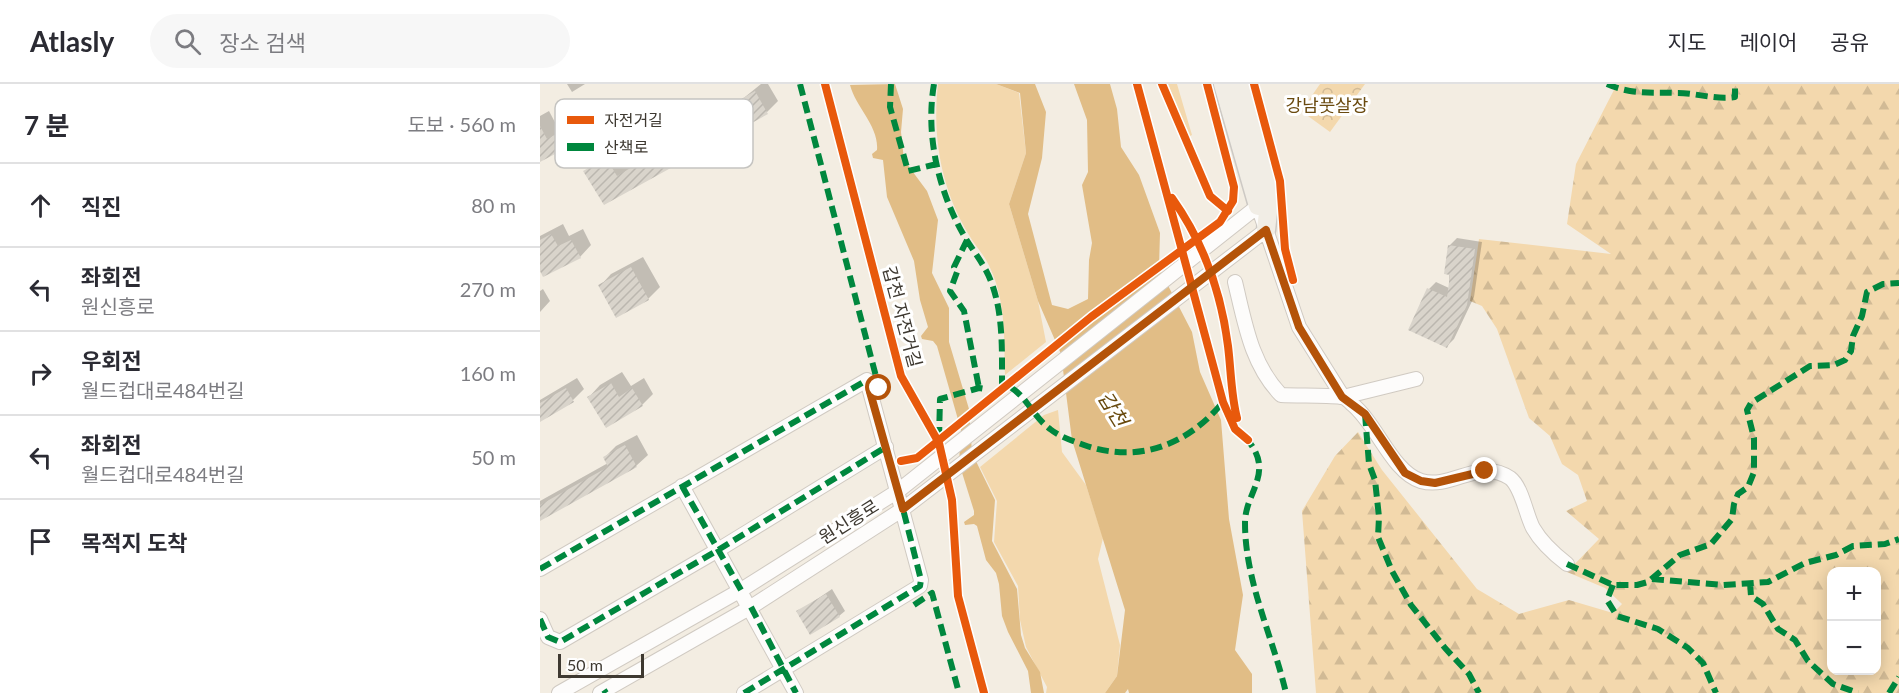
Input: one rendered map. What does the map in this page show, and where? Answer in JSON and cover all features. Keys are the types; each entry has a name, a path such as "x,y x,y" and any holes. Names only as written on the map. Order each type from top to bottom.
{"main road":[{"path":"1223,84 1258,206"},
{"path":"1241,84 1270,195 1266,230"}],"street":[{"path":"1258,206 1299,327 1342,397 1365,414 1405,473 1421,481 1435,483 1485,471 1499,472 1513,480 1534,530 1550,550 1567,564"},
{"name":"원신흥로","path":"559,693 741,590 898,491 1258,206"},
{"name":"원신흥로","path":"603,692 751,608 903,509 1266,230"},
{"path":"1235,282 1255,358 1267,381 1281,395 1342,397 1416,379"},
{"path":"540,569 867,380 903,509 921,580 920,586 744,693"},
{"path":"540,619 548,637 560,642 718,550 886,447"},
{"path":"682,486 785,669 796,693"}],"green space":[{"path":"938,84 996,84 1019,93 1026,153 1009,204 1038,301 1046,342 1005,375 1002,308 996,283 986,261 959,217 945,181 936,123"},
{"path":"1168,84 1177,84 1192,135 1188,137"},
{"name":"강남풋살장","path":"1320,84 1365,84 1330,132 1301,111"},
{"path":"1617,84 1899,84 1899,693 1316,693 1302,511 1335,456 1358,432 1382,470 1477,589 1519,614 1569,600 1613,613 1622,604 1605,588 1567,572 1599,539 1566,511 1587,501 1578,475 1562,464 1550,436 1529,418 1497,329 1482,306 1470,301 1479,239 1611,254 1567,224 1576,164"},
{"path":"1058,410 1062,452 1086,485 1103,538 1098,559 1120,645 1117,676 1105,693 1046,693 1047,687 1026,647 1020,620 1018,586 994,542 997,501 980,467 1044,415"}],"water":[{"path":"895,84 903,109 901,132 904,160 927,191 938,220 932,273 949,308 949,342 969,409 972,453 995,500 992,541 1017,589 1021,635 1025,648 1040,672 1044,693 1031,693 1028,671 1002,616 996,573 986,560 977,526 965,525 964,522 974,515 974,511 959,463 961,430 937,346 933,341 922,339 921,336 928,327 920,300 914,261 887,197 883,160 873,158 872,154 877,150 877,141 850,85"},
{"name":"갑천","path":"996,84 1035,84 1046,112 1042,158 1028,214 1052,305 1068,309 1088,299 1092,243 1082,185 1088,172 1087,120 1074,84 1110,84 1117,109 1121,147 1139,175 1160,233 1159,268 1192,332 1200,372 1221,420 1229,519 1243,595 1235,650 1252,674 1252,693 1129,693 1128,689 1125,693 1105,693 1117,676 1125,610 1072,440 1061,354 1038,301 1009,204 1026,153 1020,93"}],"building":[{"path":"755,91 768,114 753,122 753,99 741,99"},
{"path":"540,126 547,139 555,135 555,154 540,162"},
{"path":"588,168 612,168 617,176 630,168 671,168 604,205 583,171"},
{"path":"551,234 558,246 571,240 581,258 543,277 540,271 540,240"},
{"path":"1448,245 1475,249 1467,305 1447,348 1408,330 1427,288 1447,297 1450,275 1444,274"},
{"path":"631,267 649,300 616,318 598,285"},
{"path":"611,383 619,397 632,388 643,406 606,428 587,397"},
{"path":"566,388 574,402 540,422 540,403"},
{"path":"625,445 637,467 540,521 540,505 608,467 603,457"},
{"path":"826,594 840,617 810,635 796,611"}],"marked path":[{"path":"800,84 879,388"},
{"path":"891,84 890,107 908,171 937,164"},
{"path":"934,84 931,124 937,164 948,203 966,239 991,280 1000,322 1002,383 1017,392 1037,417 1058,434 1084,445 1124,452 1161,447 1178,440 1194,430 1223,402"},
{"path":"1607,84 1616,88 1650,93 1684,93 1728,98 1735,97 1735,84"},
{"path":"967,240 954,267 957,272 950,291 964,311 979,388"},
{"path":"1567,564 1613,585 1637,585 1648,582 1680,555 1711,544 1732,519 1738,494 1748,487 1754,472 1754,438 1747,410 1751,403 1810,366 1834,365 1845,360 1851,351 1853,336 1862,316 1867,292 1883,284 1899,283"},
{"path":"540,569 867,380"},
{"path":"939,439 940,399 979,388 985,389"},
{"path":"1365,414 1369,464 1375,480 1379,517 1378,537 1392,571 1411,605 1469,674 1479,693"},
{"path":"1245,437 1254,449 1259,471 1246,512 1246,545 1255,588 1286,693"},
{"path":"540,619 548,637 560,642 718,550 886,447"},
{"path":"682,486 741,590"},
{"path":"744,693 920,586 921,580 903,509"},
{"path":"1652,579 1723,585 1768,582 1805,563 1836,555 1853,546 1885,544 1899,539"},
{"path":"1750,583 1751,596 1763,604 1778,629 1795,640 1808,661 1833,684 1858,693"},
{"path":"1613,585 1607,600 1617,616 1658,629 1688,648 1703,663 1716,693"},
{"path":"914,605 932,593 959,693"},
{"path":"751,607 796,693"},
{"path":"1889,693 1899,677"}],"cycle path":[{"name":"갑천 자전거길","path":"825,84 901,376 939,443 952,500 958,596 984,693"},
{"path":"1137,84 1223,402 1235,429 1248,440"},
{"path":"1162,84 1210,196 1228,211"},
{"path":"901,461 917,458 1091,317 1220,222 1233,201 1234,187 1207,84"},
{"path":"1254,84 1280,181 1285,249 1293,280"},
{"path":"1172,198 1202,250 1216,287 1225,326 1237,418"}],"route":[{"path":"879,388 870,392 903,509 1266,230 1299,327 1342,397 1365,414 1405,473 1421,481 1435,483 1472,472 1485,471"}]}
